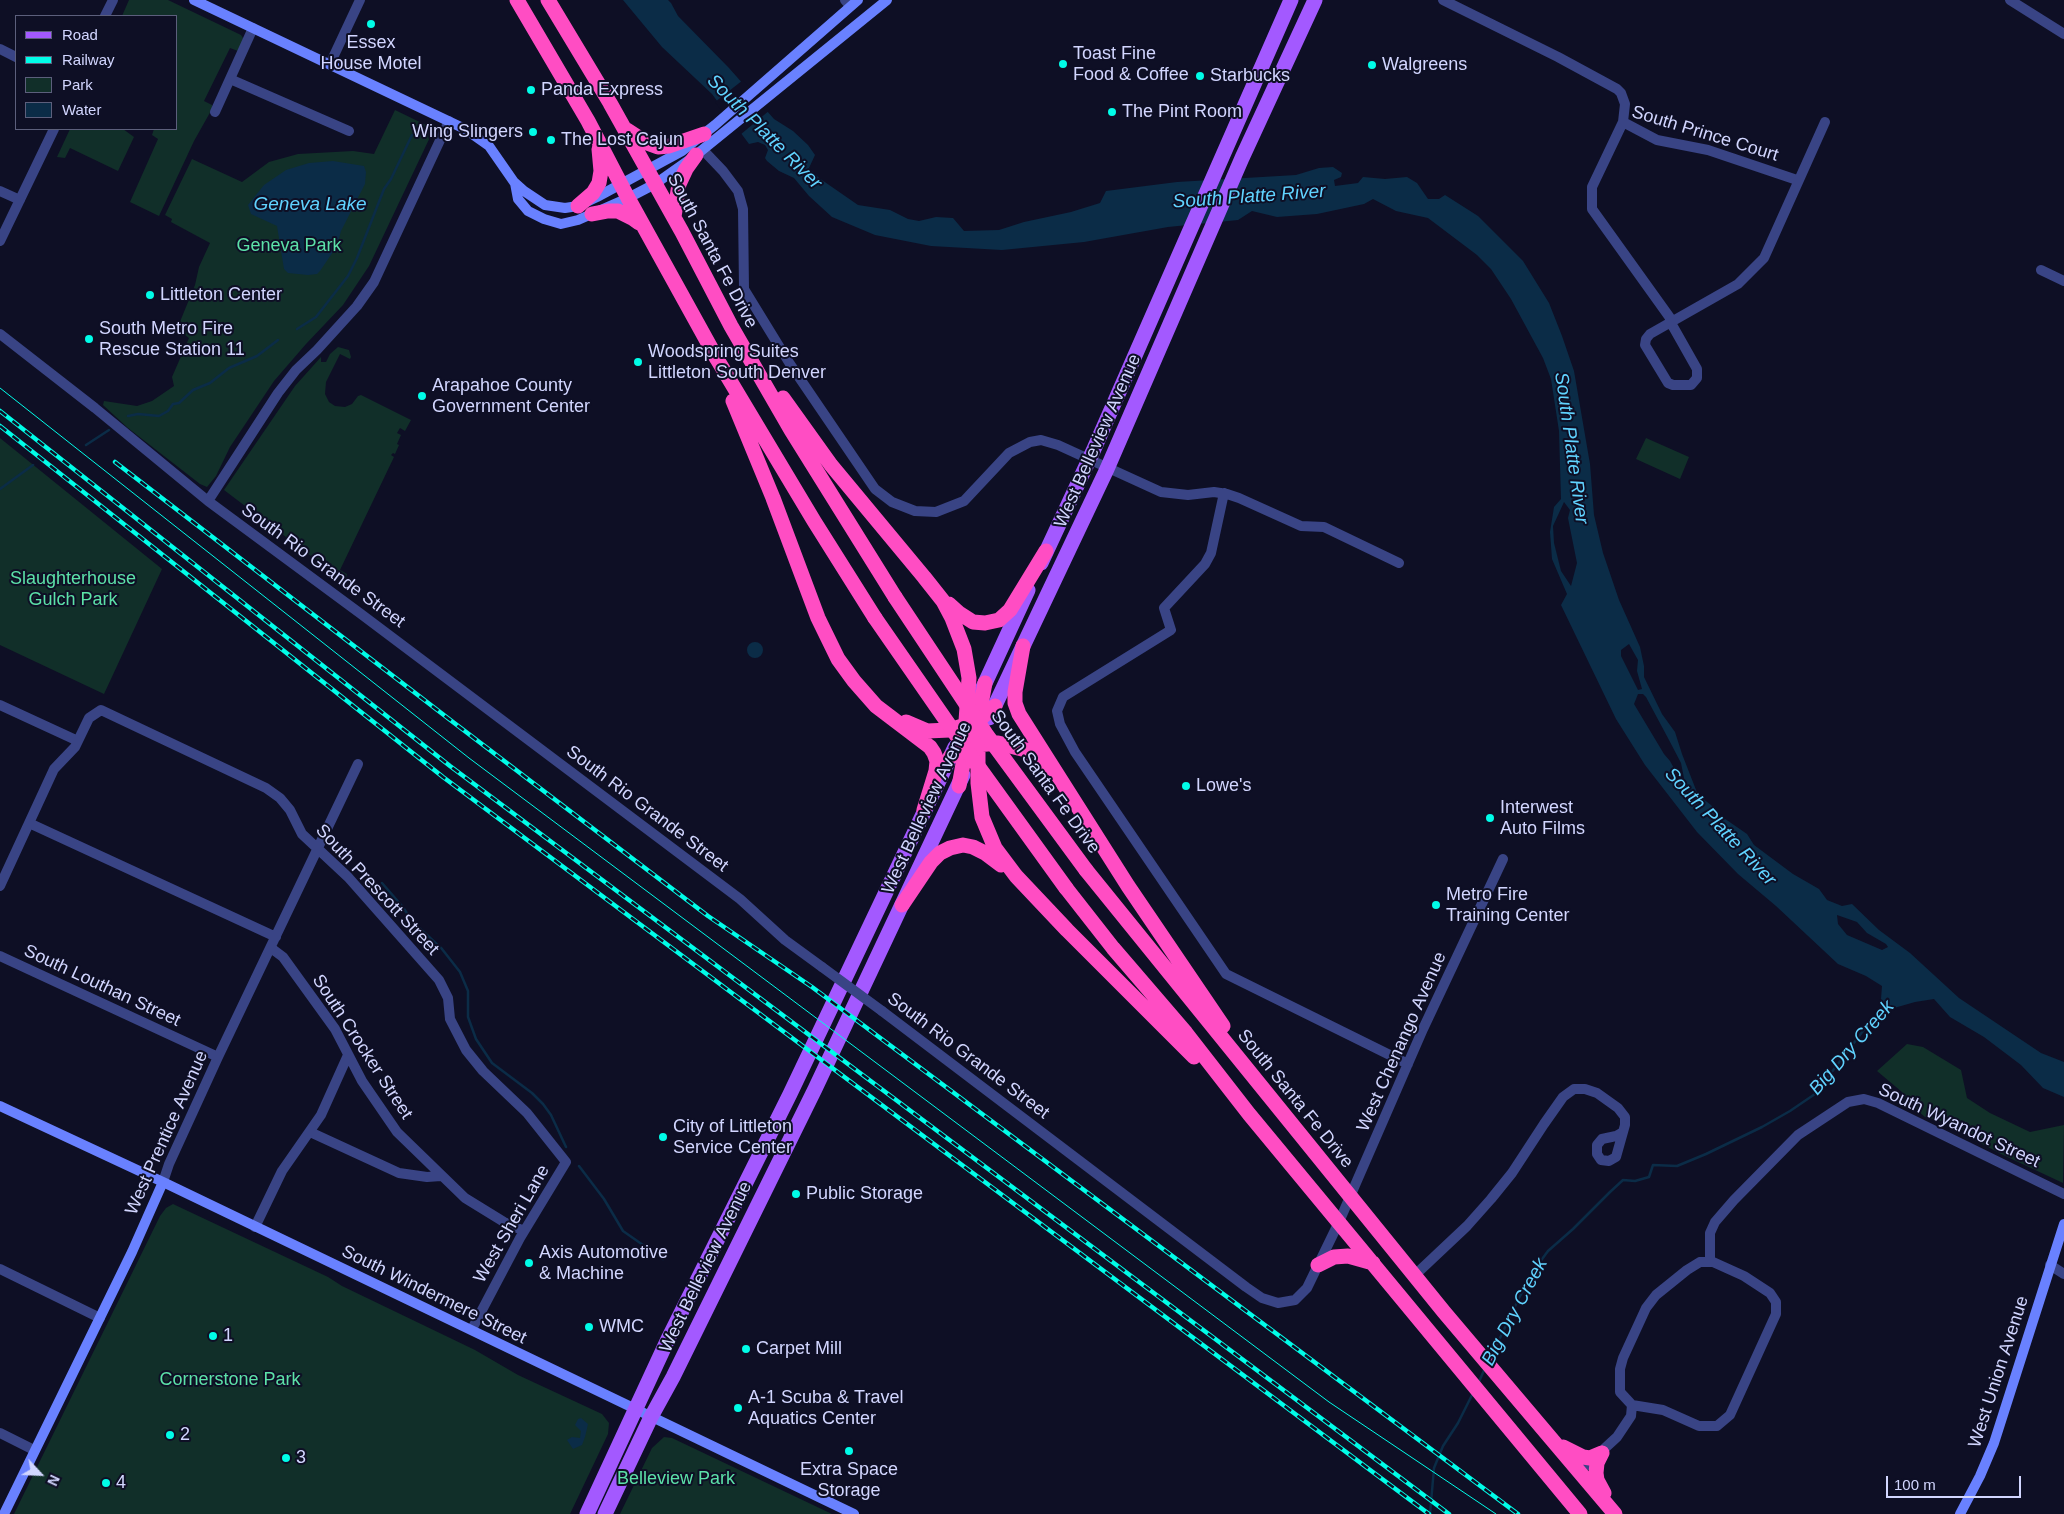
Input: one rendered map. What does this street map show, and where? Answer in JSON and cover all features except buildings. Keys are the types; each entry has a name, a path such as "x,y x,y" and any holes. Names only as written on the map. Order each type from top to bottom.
{"highway":[{"path":"517,0 559,70 672,279 731,383 875,618 970,755 1066,888 1186,1033 1249,1114 1580,1514"},
{"name":"South Santa Fe Drive","path":"548,0 624,128 674,217 731,326 833,500 986,734 1086,870 1194,1005 1278,1105 1415,1275 1616,1514"},
{"path":"624,128 647,143 658,147 669,146 709,130"},
{"path":"578,206 593,193 600,177 601,164 596,138"},
{"path":"674,217 679,184 686,169 700,153"},
{"path":"592,214 618,211 632,218 644,228"},
{"path":"672,279 740,418 835,654 856,681 879,703 906,722 921,729 936,732 950,730 972,723 995,706"},
{"path":"731,326 831,465 943,601 952,618 964,649 969,678 972,723 970,747 982,818 995,848 1016,876 1067,930 1249,1114"},
{"path":"924,577 963,616 979,623 994,622 1003,618 1010,610 1046,551"},
{"path":"830,643 845,671 866,695 885,714 925,743 934,753 937,761 936,771 924,810"},
{"path":"1023,646 1015,692 1017,708 1025,724 1070,796 1211,1009 1270,1090 1278,1105"},
{"path":"950,757 970,747 998,743 1026,750 1038,759 1070,796"},
{"path":"902,905 936,857 954,846 969,846 980,850 1016,876"},
{"path":"1318,1265 1334,1257 1348,1256 1373,1263"},
{"path":"1552,1439 1573,1454 1583,1458 1602,1453"},
{"path":"1602,1453 1596,1467 1597,1480 1616,1514"}],"main road":[{"name":"West Belleview Avenue","path":"587,1514 637,1410 669,1337 783,1109 924,810 950,757 972,723 985,683 1089,460 1291,0"},
{"name":"West Belleview Avenue","path":"605,1514 651,1417 673,1377 799,1122 959,786 970,747 995,706 1107,469 1242,158 1315,0"}],"street":[{"path":"106,15 113,0"},
{"path":"194,0 449,121 484,142 498,156 514,182 534,199 549,206 565,208 578,206 624,191 651,177 709,130 851,2"},
{"path":"330,64 360,0"},
{"path":"514,182 521,204 528,211 544,219 565,223 592,214 624,191 700,153 887,0"},
{"path":"1443,0 1558,57 1617,89 1621,93 1625,104 1623,122"},
{"path":"2010,0 2064,34"},
{"path":"215,112 254,28"},
{"path":"0,49 15,56"},
{"path":"230,79 349,131"},
{"path":"208,501 278,393 296,370 357,306 374,282 449,121"},
{"name":"South Prince Court","path":"1797,180 1708,150 1657,140 1623,122 1592,187 1592,209 1672,322 1697,369 1696,378 1690,384 1673,385 1668,383 1645,345 1646,338 1650,334 1672,322 1738,284 1764,258 1797,180 1825,122"},
{"path":"0,241 54,130"},
{"path":"700,153 724,171 738,191 743,209 744,289 790,364 874,489 892,502 915,511 936,512 964,500 1009,453 1030,442 1041,440 1058,445 1160,492 1188,495 1214,492 1224,493 1301,526 1324,527 1399,563"},
{"path":"0,190 20,200"},
{"path":"2041,270 2064,281"},
{"name":"South Rio Grande Street","path":"0,334 208,501 362,614 740,899 785,940 882,1011 1246,1287 1262,1298 1278,1304"},
{"path":"1224,493 1210,553 1205,564 1164,608 1172,630 1063,697 1057,711 1060,724 1075,752 1226,974 1408,1064"},
{"path":"0,706 78,741 54,769 0,886"},
{"name":"South Prescott Street","path":"78,741 88,718 101,710 266,788 280,798 290,810 302,834 348,877 439,980 448,998 450,1019 466,1050 483,1071 527,1113 566,1162"},
{"name":"West Prentice Avenue","path":"4,1514 159,1195 169,1164 358,764"},
{"path":"29,823 276,937"},
{"name":"West Chenango Avenue","path":"1278,1304 1295,1300 1307,1288 1351,1196 1408,1064 1503,859"},
{"name":"South Crocker Street","path":"271,948 283,957 335,1029 385,1118 396,1132 441,1176 482,1210 524,1231"},
{"name":"South Louthan Street","path":"0,956 218,1058"},
{"path":"254,1227 282,1171 310,1132 330,1097 348,1055"},
{"path":"1415,1275 1467,1226 1491,1199 1512,1173 1563,1097 1574,1089 1585,1089 1597,1093 1618,1108 1625,1117 1622,1132"},
{"name":"South Wyandot Street","path":"1710,1262 1710,1233 1715,1222 1798,1135 1848,1102 1864,1099 1878,1103 2064,1194"},
{"name":"South Windermere Street","path":"0,1106 163,1182 854,1514"},
{"path":"310,1132 398,1173 441,1176"},
{"name":"West Sheri Lane","path":"472,1330 524,1231 566,1162"},
{"name":"West Union Avenue","path":"1960,1514 1991,1451 2064,1224"},
{"path":"1710,1262 1744,1276 1761,1285 1770,1293 1776,1302 1776,1314 1730,1416 1717,1426 1699,1426 1663,1410 1632,1405 1620,1392 1620,1369 1646,1308 1656,1295 1694,1264 1710,1262"},
{"path":"2050,1265 2064,1274"},
{"path":"0,1269 100,1318"},
{"path":"1580,1472 1602,1453 1627,1424 1631,1416 1632,1405"},
{"path":"0,1433 34,1450"}],"green space":[{"path":"129,0 168,0 241,35 245,41 238,51 230,48 204,101 212,105 212,109 194,141 159,216 130,202 158,139 152,135 154,130 178,130 178,15 122,15"},
{"name":"Geneva Park","path":"395,110 428,126 432,133 369,266 343,305 274,381 230,447 216,476 207,487 200,484 128,428 103,405 104,401 137,406 152,401 174,386 172,377 189,338 177,329 195,285 199,267 210,243 171,222 172,219 165,215 192,159 242,182 269,162 298,154 353,151 374,154"},
{"path":"70,130 124,130 134,137 118,171 70,148 65,158 57,157"},
{"path":"338,347 349,350 351,357 350,359 340,354 326,382 325,394 329,402 335,406 345,407 352,404 361,395 411,420 405,431 400,428 397,433 401,435 397,444 399,445 395,454 391,455 394,457 340,570 347,574 344,581 224,490 295,386 321,357 321,362 326,362 330,354"},
{"name":"Slaughterhouse Gulch Park","path":"0,438 162,569 104,694 0,645"},
{"path":"1646,438 1689,457 1680,479 1636,459"},
{"path":"1907,1044 1923,1047 1961,1070 1967,1098 1990,1113 2030,1132 2064,1125 2063,1183 1969,1137 1959,1126 1925,1117 1904,1099 1902,1092 1877,1071"},
{"name":"Cornerstone Park","path":"173,1204 328,1277 342,1286 475,1350 518,1375 602,1414 609,1423 608,1434 570,1514 14,1514 160,1216 166,1208"},
{"name":"Belleview Park","path":"664,1437 672,1438 832,1514 620,1514 652,1448"}],"water":[{"name":"South Platte River","path":"623,0 668,0 678,16 729,68 774,119 793,131 808,145 815,155 809,168 819,178 858,205 890,210 908,219 919,221 936,217 953,218 964,231 999,230 1024,222 1071,212 1100,203 1106,191 1177,182 1296,175 1319,168 1333,167 1342,173 1341,177 1334,180 1335,186 1358,183 1363,177 1385,179 1407,177 1417,183 1428,199 1439,199 1445,195 1478,216 1523,261 1549,303 1562,336 1574,371 1590,464 1594,515 1603,553 1619,600 1640,647 1644,677 1662,714 1675,732 1698,795 1711,805 1718,814 1747,834 1754,845 1793,874 1819,889 1827,900 1842,906 1852,904 1879,930 1910,953 1959,998 2041,1053 2064,1062 2064,1097 2043,1088 2021,1065 1984,1037 1950,1017 1934,999 1915,1002 1880,1012 1882,986 1866,976 1838,964 1776,906 1738,874 1697,832 1645,765 1616,719 1561,605 1567,594 1552,559 1550,532 1554,507 1561,499 1559,431 1551,379 1543,358 1511,299 1491,269 1477,255 1428,218 1396,211 1373,199 1364,204 1317,214 1277,217 1252,211 1238,220 1168,227 1084,242 1002,250 931,246 875,235 832,217 809,196 794,178 779,171 767,161 765,158 768,150 765,145 758,142 749,144 712,94 662,47","holes":["1564,502 1570,510 1568,518 1577,563 1571,586 1561,571 1554,543 1553,526","1629,644 1638,660 1637,671 1642,689 1638,690 1621,656 1621,650","1638,694 1643,694 1646,697 1681,763 1685,783 1681,783 1677,778 1670,761 1634,704","1837,915 1857,922 1867,933 1888,947 1882,950 1847,935 1838,924"]},
{"name":"Geneva Lake","path":"333,161 364,166 366,172 365,184 341,231 337,246 320,271 317,274 308,275 288,273 284,269 277,226 251,214 248,205 264,185 286,170 309,163"},
{"path":"752,642 758,642 763,647 761,656 752,658 747,653 747,647"},
{"path":"581,1418 588,1424 585,1437 582,1445 573,1449 567,1440 572,1437 580,1438 581,1431 575,1425 578,1419"}],"pier":[{"path":"743,80 770,110 740,135 715,102"}],"waterway":[{"path":"297,329 316,317 348,276 384,189 391,179 412,135"},
{"path":"128,416 138,414 159,416 168,411 173,404 179,403 193,390 210,383 229,368 257,356 278,340"},
{"path":"86,445 109,430"},
{"path":"0,489 33,465"},
{"path":"382,883 413,922 442,949 460,972 468,991 468,1017 476,1039 492,1063 532,1093 543,1104 551,1115 566,1147"},
{"name":"Big Dry Creek","path":"1490,1359 1519,1298 1548,1251 1623,1180 1635,1181 1649,1177 1653,1165 1677,1166 1762,1127 1790,1111 1815,1094 1881,1010"},
{"path":"579,1166 604,1199 623,1231 663,1259"},
{"name":"Big Dry Creek","path":"1478,1384 1485,1368"},
{"name":"Big Dry Creek","path":"1430,1514 1434,1468 1443,1446 1458,1423 1473,1393"}],"tram line":[{"path":"0,388 469,758 1329,1402 1496,1514"}],"railway":[{"path":"0,411 450,766 1449,1514"},
{"path":"0,426 443,777 1429,1514"},
{"path":"115,462 708,916 812,987 1518,1514"}],"place":[{"name":"Essex House Motel","path":"371,24"},
{"name":"Toast Fine Food & Coffee","path":"1063,64"},
{"name":"Walgreens","path":"1372,65"},
{"name":"Starbucks","path":"1200,76"},
{"name":"Panda Express","path":"531,90"},
{"name":"The Pint Room","path":"1112,112"},
{"name":"Wing Slingers","path":"533,132"},
{"name":"The Lost Cajun","path":"551,140"},
{"name":"Littleton Center","path":"150,295"},
{"name":"South Metro Fire Rescue Station 11","path":"89,339"},
{"name":"Woodspring Suites Littleton South Denver","path":"638,362"},
{"name":"Arapahoe County Government Center","path":"422,396"},
{"name":"Lowe's","path":"1186,786"},
{"name":"Interwest Auto Films","path":"1490,818"},
{"name":"Metro Fire Training Center","path":"1436,905"},
{"name":"City of Littleton Service Center","path":"663,1137"},
{"name":"Public Storage","path":"796,1194"},
{"name":"Axis Automotive & Machine","path":"529,1263"},
{"name":"WMC","path":"589,1327"},
{"name":"1","path":"213,1336"},
{"name":"Carpet Mill","path":"746,1349"},
{"name":"A-1 Scuba & Travel Aquatics Center","path":"738,1408"},
{"name":"2","path":"170,1435"},
{"name":"Extra Space Storage","path":"849,1451"},
{"name":"3","path":"286,1458"},
{"name":"4","path":"106,1483"}]}
